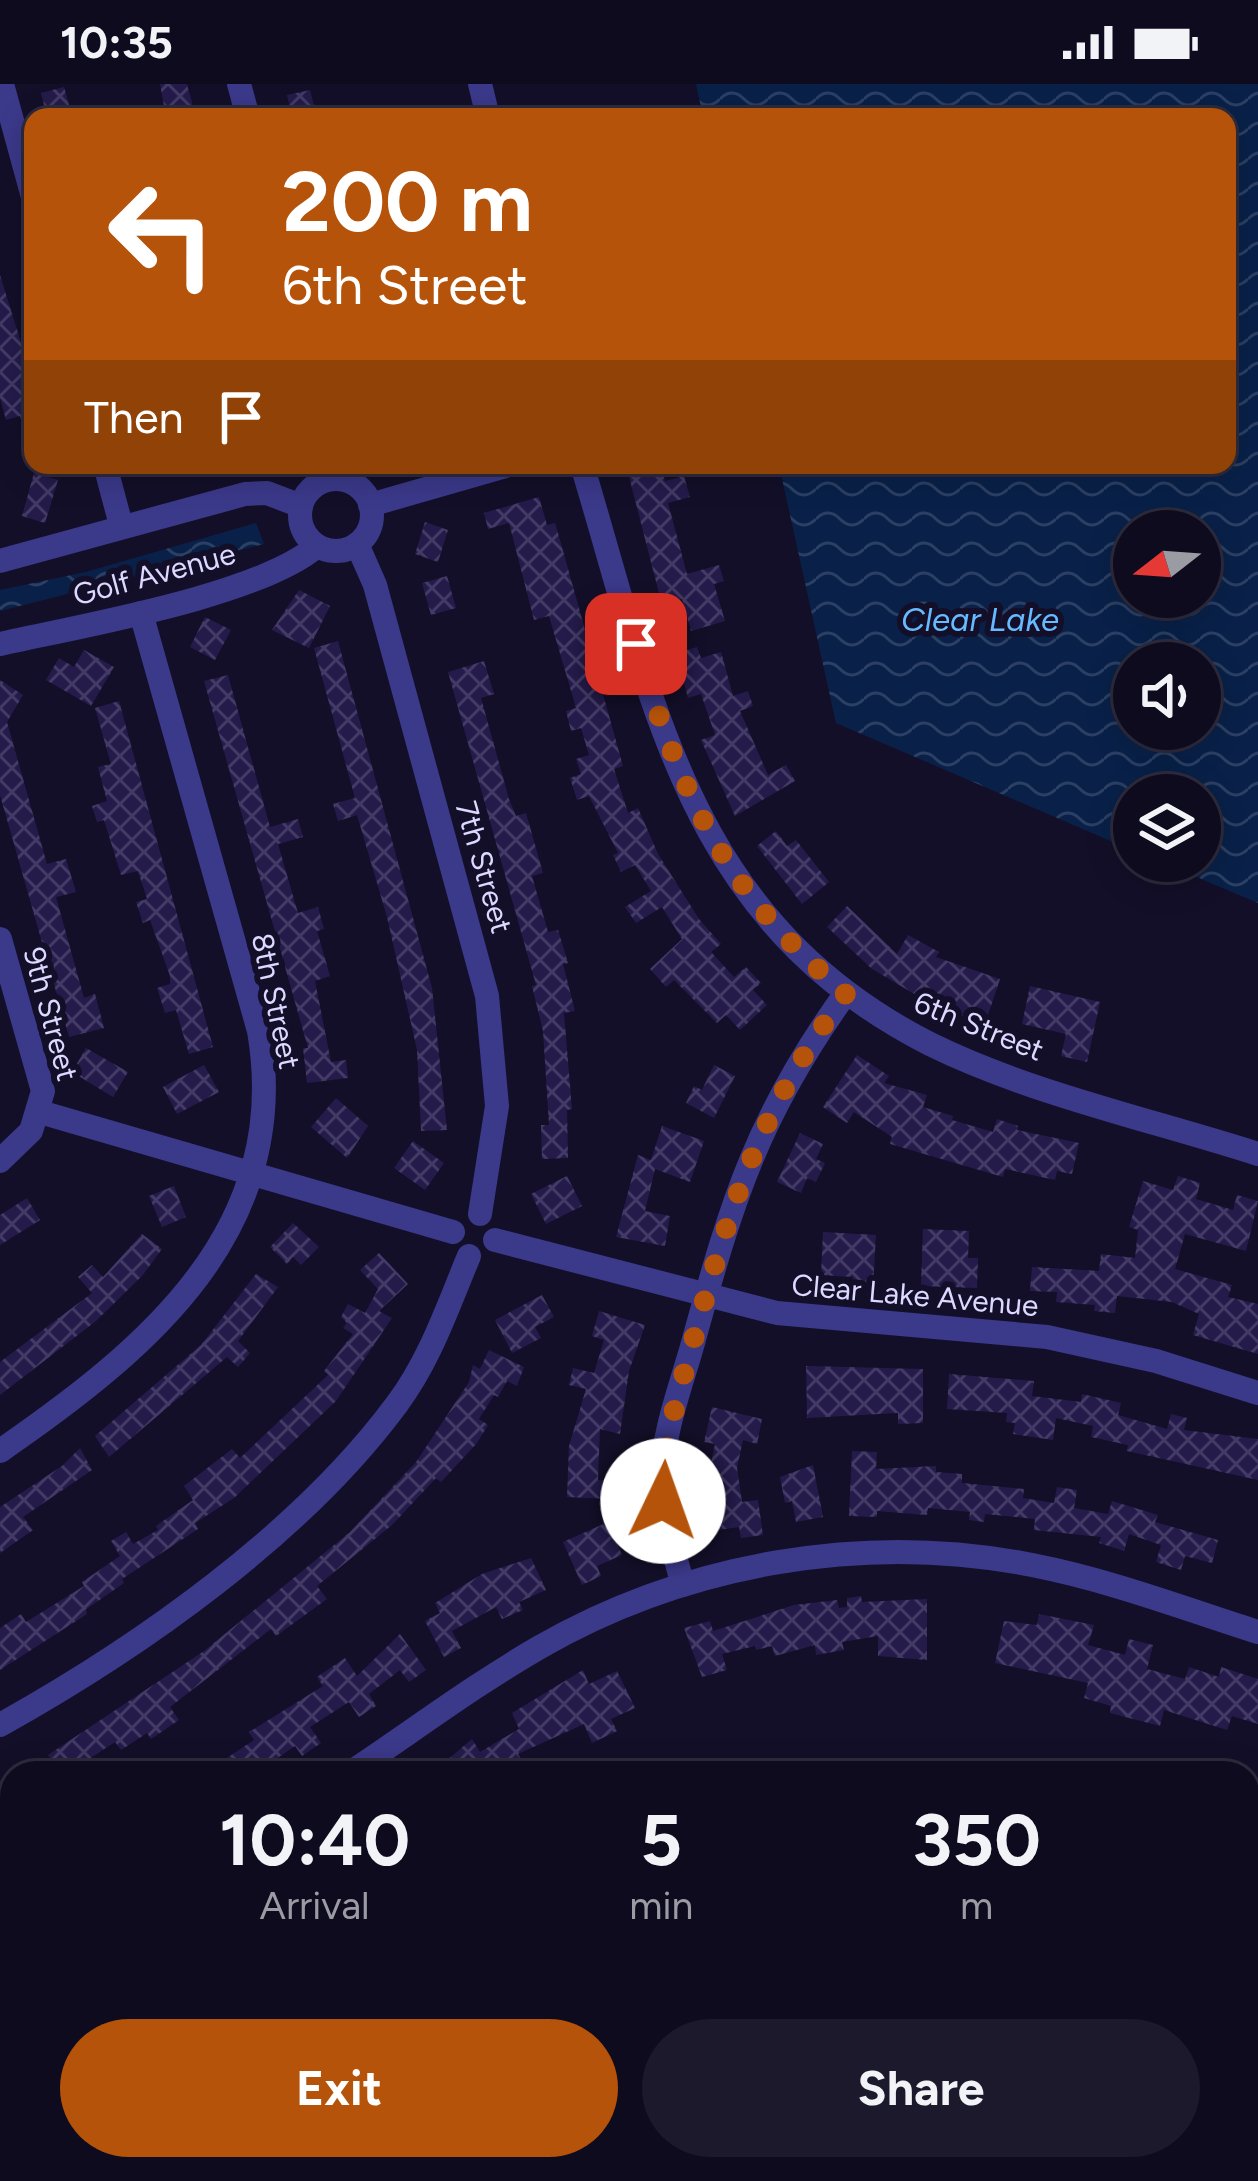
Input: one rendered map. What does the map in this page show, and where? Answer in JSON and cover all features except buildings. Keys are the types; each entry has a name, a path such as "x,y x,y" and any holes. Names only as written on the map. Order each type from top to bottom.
{"street":[{"path":"2,84 24,164"},
{"path":"107,474 121,525"},
{"path":"335,474 311,489 301,506 303,528 317,546 337,551 357,544 370,527 370,505 340,474"},
{"path":"370,505 478,474"},
{"name":"6th Street","path":"585,474 664,734 697,816 755,904 846,993 934,1046 1258,1154"},
{"name":"Golf Avenue","path":"0,561 245,494 267,493 301,506"},
{"name":"7th Street","path":"357,544 375,585 487,996 497,1106 480,1214"},
{"name":"Golf Avenue","path":"0,644 141,613 293,566 317,546"},
{"name":"8th Street","path":"0,1451 152,1330 222,1246 253,1174 265,1110 259,1031 141,613"},
{"name":"9th Street","path":"0,939 41,1076 40,1112 31,1131 1,1159"},
{"path":"683,1585 667,1531 662,1471 706,1296 754,1144 788,1078 846,993"},
{"path":"40,1112 453,1232"},
{"path":"480,1214 491,1221 496,1240 482,1255 469,1256 458,1250 453,1232 462,1216 480,1214"},
{"name":"Clear Lake Avenue","path":"496,1240 706,1296 848,1322 1047,1336 1141,1357 1258,1394"},
{"path":"0,1725 180,1606 342,1470 415,1376 469,1256"},
{"path":"368,1761 542,1645 683,1585 807,1558 863,1553 974,1556 1084,1577 1258,1632"}],"water":[{"name":"Clear Lake","path":"696,84 1258,84 1258,903 1208,882 1221,882 1221,774 1113,774 1113,842 836,723 781,474 1236,474 1236,108 701,108"},
{"path":"256,523 264,544 0,611 0,590 86,572"}],"route":[{"path":"636,644 675,767 723,862 778,931 846,993 778,1094 740,1179 666,1441 663,1501"}]}
